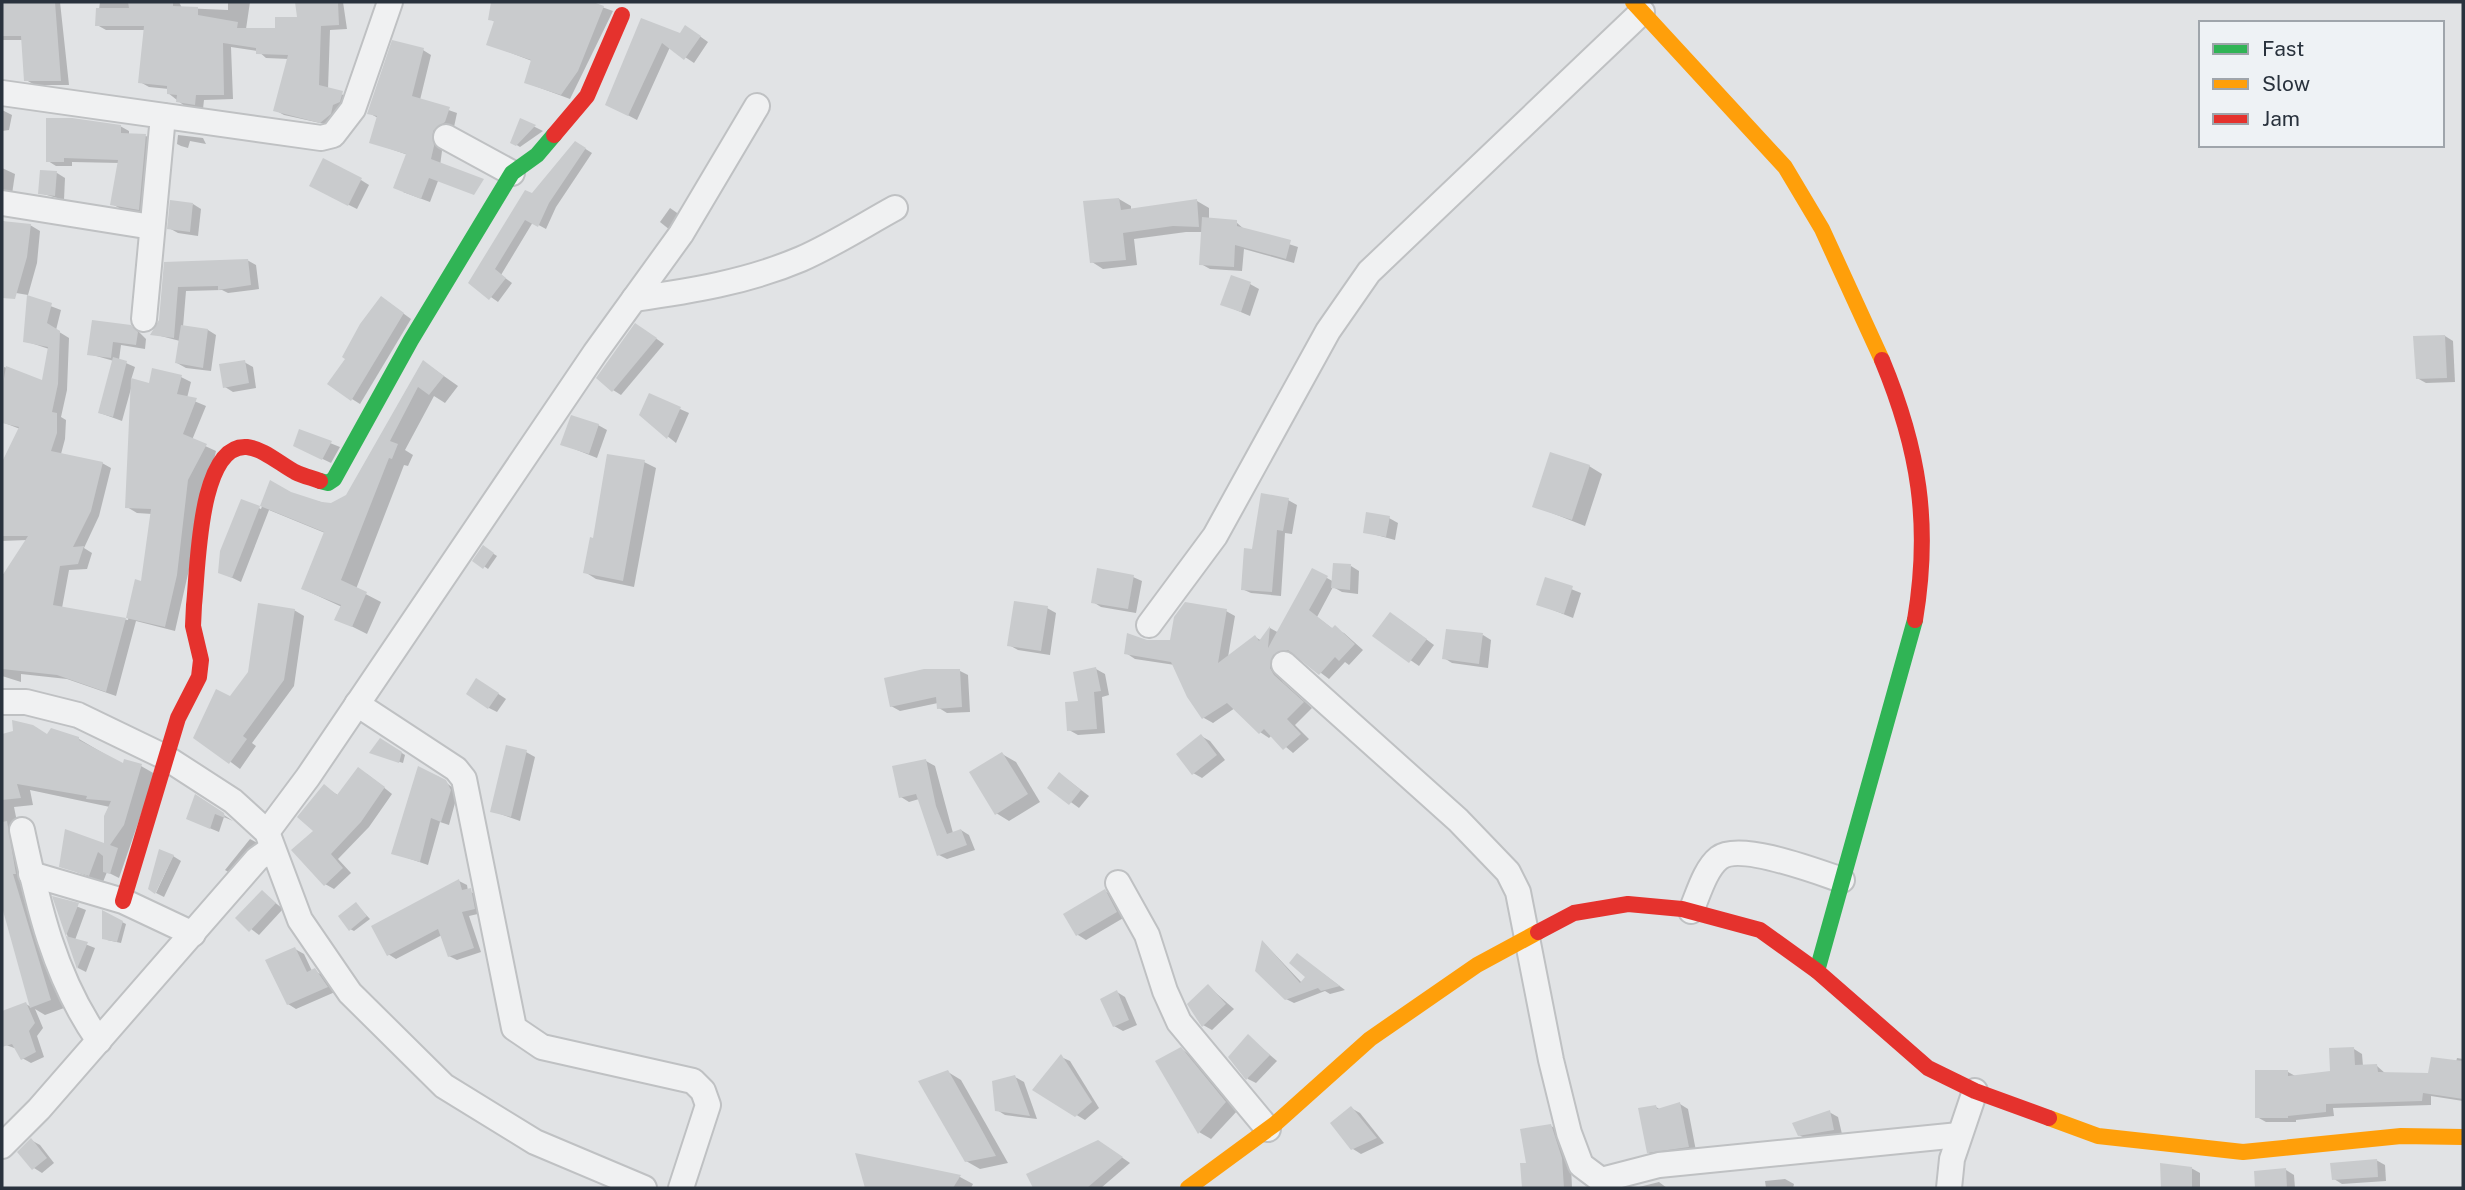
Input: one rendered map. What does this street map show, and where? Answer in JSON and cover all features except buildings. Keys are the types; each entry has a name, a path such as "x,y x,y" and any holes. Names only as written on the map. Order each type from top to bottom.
{"street":[{"path":"2,93 321,138 333,135 353,109 390,2"},
{"path":"1149,625 1216,536 1275,433 1328,331 1369,272 1638,7 1774,153 1818,220 1876,345 1914,453 1922,498 1923,566 1915,619 1817,971"},
{"path":"123,901 178,718 199,677 201,660 193,626 194,605 208,483 214,468 222,455 247,446 314,481 328,483 334,479 411,340 512,173 537,155 587,96 596,80 621,15"},
{"path":"2,1146 99,1041 257,859 357,704 681,234 757,106"},
{"path":"144,319 163,116"},
{"path":"446,136 512,173"},
{"path":"2,203 152,227"},
{"path":"634,299 692,292 763,273 827,247 895,208"},
{"path":"1284,664 1483,843 1508,872 1518,892 1551,1060 1576,1154 1589,1174 1601,1180 1618,1183 1659,1165 1959,1135"},
{"path":"2,702 26,702 78,716 165,757 233,801 269,840 300,920 350,993 444,1086 536,1142 644,1188"},
{"path":"357,704 456,769 464,779 514,1028 542,1047 693,1081 703,1091 708,1105 681,1188"},
{"path":"22,830 40,913 67,990 99,1041"},
{"path":"1691,911 1713,865 1728,854 1758,855 1842,880"},
{"path":"31,874 123,901 193,934"},
{"path":"1118,883 1147,935 1165,991 1180,1022 1268,1129"},
{"path":"1188,1188 1268,1129 1370,1039 1477,964 1574,914 1629,904 1691,911 1760,930 1817,971 1928,1068 1975,1091 2098,1136 2243,1152 2400,1136 2463,1137"},
{"path":"1949,1188 1952,1158 1975,1091"}],"traffic: fast":[{"path":"320,481 328,483 334,479 411,340 512,173 537,155 554,135"},
{"path":"1817,971 1915,620"}],"traffic: slow":[{"path":"1633,2 1785,167 1822,229 1882,360"},
{"path":"1188,1188 1275,1124 1370,1039 1477,965 1538,932"},
{"path":"2049,1118 2098,1136 2243,1152 2401,1136 2463,1137"}],"traffic: jam":[{"path":"554,135 587,96 622,15"},
{"path":"1882,360 1905,425 1918,487 1922,551 1915,620"},
{"path":"123,901 178,718 199,677 201,660 193,626 197,566 204,512 219,465 231,451 247,447 266,454 295,472 320,481"},
{"path":"1538,932 1574,913 1628,904 1682,909 1760,930 1817,971 1928,1068 1975,1091 2049,1118"}]}
